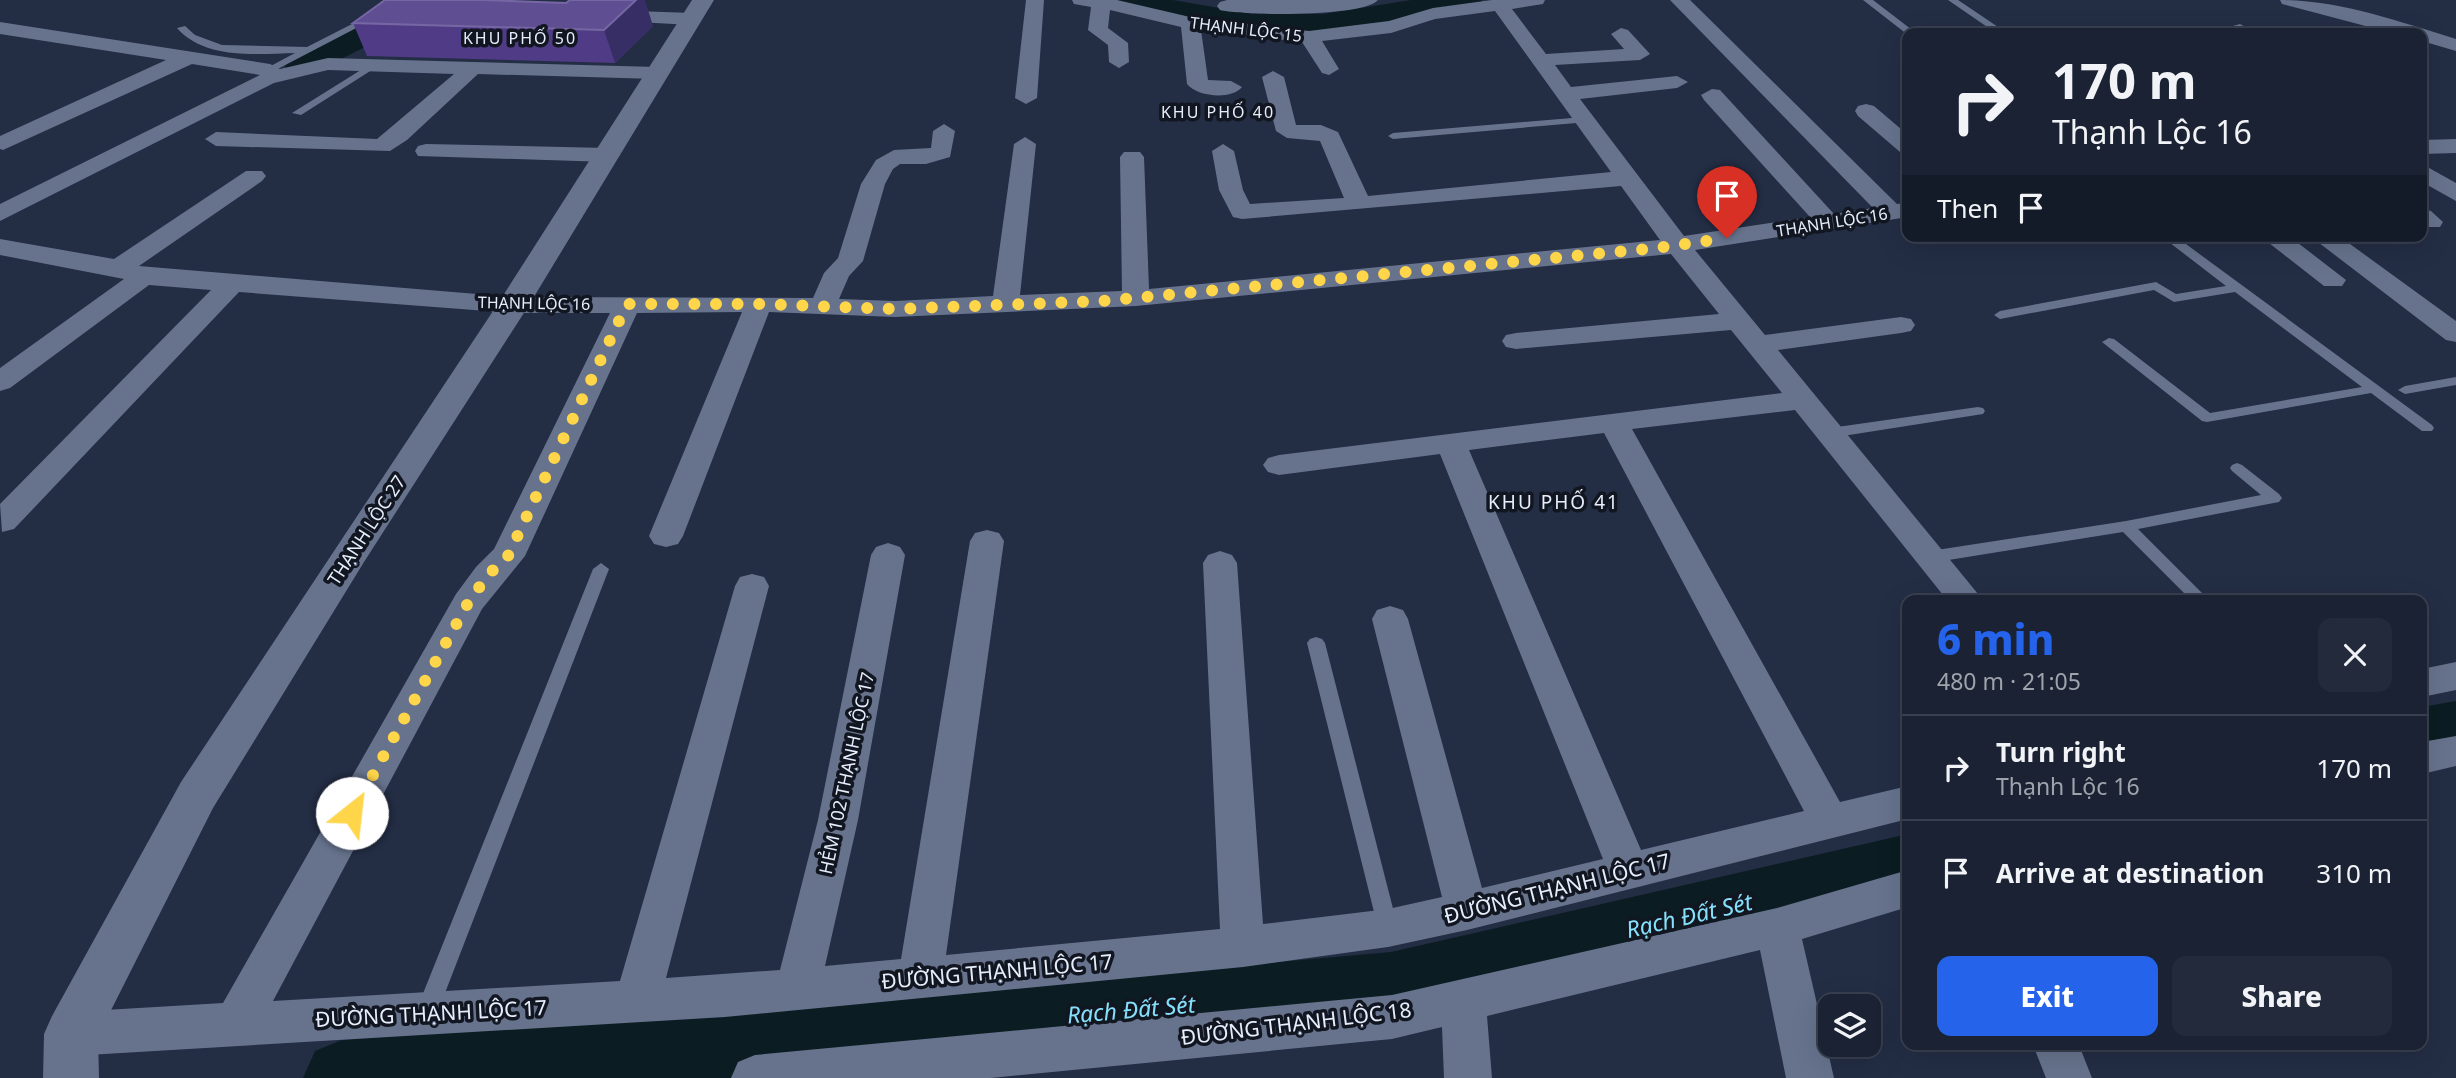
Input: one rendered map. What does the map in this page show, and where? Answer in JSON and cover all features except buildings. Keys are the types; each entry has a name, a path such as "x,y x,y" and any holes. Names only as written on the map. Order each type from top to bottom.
{"street":[{"path":"1026,98 1035,0"},
{"name":"THẠNH LỘC 15","path":"1081,0 1191,23 1309,37 1391,27 1433,14 1536,0"},
{"name":"THẠNH LỘC 15","path":"1210,4 1261,9 1369,0"},
{"path":"1679,0 1899,211"},
{"path":"2289,0 2395,28"},
{"path":"1101,3 1098,30 1118,43 1119,62"},
{"path":"0,214 269,74 309,59 416,4"},
{"path":"1499,4 1677,245 1962,595"},
{"path":"587,15 698,9"},
{"name":"THẠNH LỘC 27","path":"71,1078 71,1034 197,795 350,553 513,305 698,9"},
{"path":"1191,23 1198,84 1209,88 1231,87"},
{"path":"0,28 189,57 269,74"},
{"path":"1541,60 1640,54 1621,34"},
{"path":"1309,37 1329,69"},
{"path":"3,143 189,57"},
{"path":"309,59 328,64 372,66 657,74"},
{"path":"216,139 383,146 472,68"},
{"path":"1273,77 1287,131 1321,132 1330,137 1359,204"},
{"path":"1566,94 1677,82"},
{"path":"1712,95 1828,222"},
{"path":"1866,111 1902,142"},
{"path":"822,307 837,273 850,261 873,184 884,165 894,157 935,156 942,152 944,131"},
{"path":"1005,305 1025,144"},
{"path":"2427,151 2456,146"},
{"path":"426,151 608,155"},
{"path":"1223,151 1231,190 1242,212 1359,204 1628,178"},
{"path":"1132,156 1136,298"},
{"path":"2427,157 2456,194"},
{"path":"0,382 131,272 254,176"},
{"name":"THẠNH LỘC 16","path":"0,247 131,272 232,284 513,305 759,304 895,309 1136,298 1677,245 1899,211"},
{"path":"2280,242 2333,280"},
{"path":"2330,242 2456,334"},
{"path":"2,521 232,284"},
{"path":"236,1024 468,603 488,575 508,556 627,304"},
{"path":"666,536 759,304"},
{"path":"1516,341 1738,321"},
{"path":"1758,344 1901,326"},
{"path":"1279,465 1801,400"},
{"path":"1614,422 1830,821"},
{"path":"1451,443 1629,872"},
{"path":"920,978 947,819 986,541"},
{"name":"HẺM 102 THẠNH LỘC 17","path":"797,990 838,820 888,555"},
{"path":"1220,563 1243,947"},
{"path":"637,1001 752,586"},
{"path":"1390,620 1467,911"},
{"path":"2427,682 2456,676"},
{"path":"2427,757 2456,751"},
{"name":"ĐƯỜNG THẠNH LỘC 17","path":"71,1034 797,990 1243,947 1388,928 1467,911 1902,803"},
{"name":"ĐƯỜNG THẠNH LỘC 18","path":"755,1078 1392,1017 1463,998 1777,927 1902,890"},
{"path":"1777,927 1810,1078"},
{"path":"1463,998 1468,1078"},
{"path":"2058,1050 2069,1077"}],"lane":[{"path":"1867,0 1904,28"},
{"path":"1952,0 1994,28"},
{"path":"182,28 186,34 217,47 309,59"},
{"path":"297,113 372,66"},
{"path":"1393,136 1584,120"},
{"path":"2175,242 2427,428"},
{"path":"2000,315 2156,286 2174,298 2235,288"},
{"path":"2109,342 2207,418 2372,389"},
{"path":"2405,390 2456,381"},
{"path":"1830,433 1978,411"},
{"path":"1930,557 2126,526 2274,498 2237,468"},
{"path":"2126,526 2196,595"},
{"path":"426,1013 601,569"},
{"path":"1316,643 1388,928"}],"waterway":[{"path":"302,66 432,0"},
{"path":"1121,0 1254,24 1323,24 1467,0"},
{"name":"Rạch Đất Sét","path":"2427,731 2456,725"},
{"name":"Rạch Đất Sét","path":"342,1078 620,1057 1391,986 1902,864"}],"district":[{"name":"KHU PHỐ 50","path":"520,38"},
{"name":"KHU PHỐ 40","path":"1218,112"},
{"name":"KHU PHỐ 41","path":"1554,502"}],"route":[{"path":"352,813 468,603 488,575 508,556 627,304 759,304 895,309 1103,301 1657,248 1727,238"}]}
